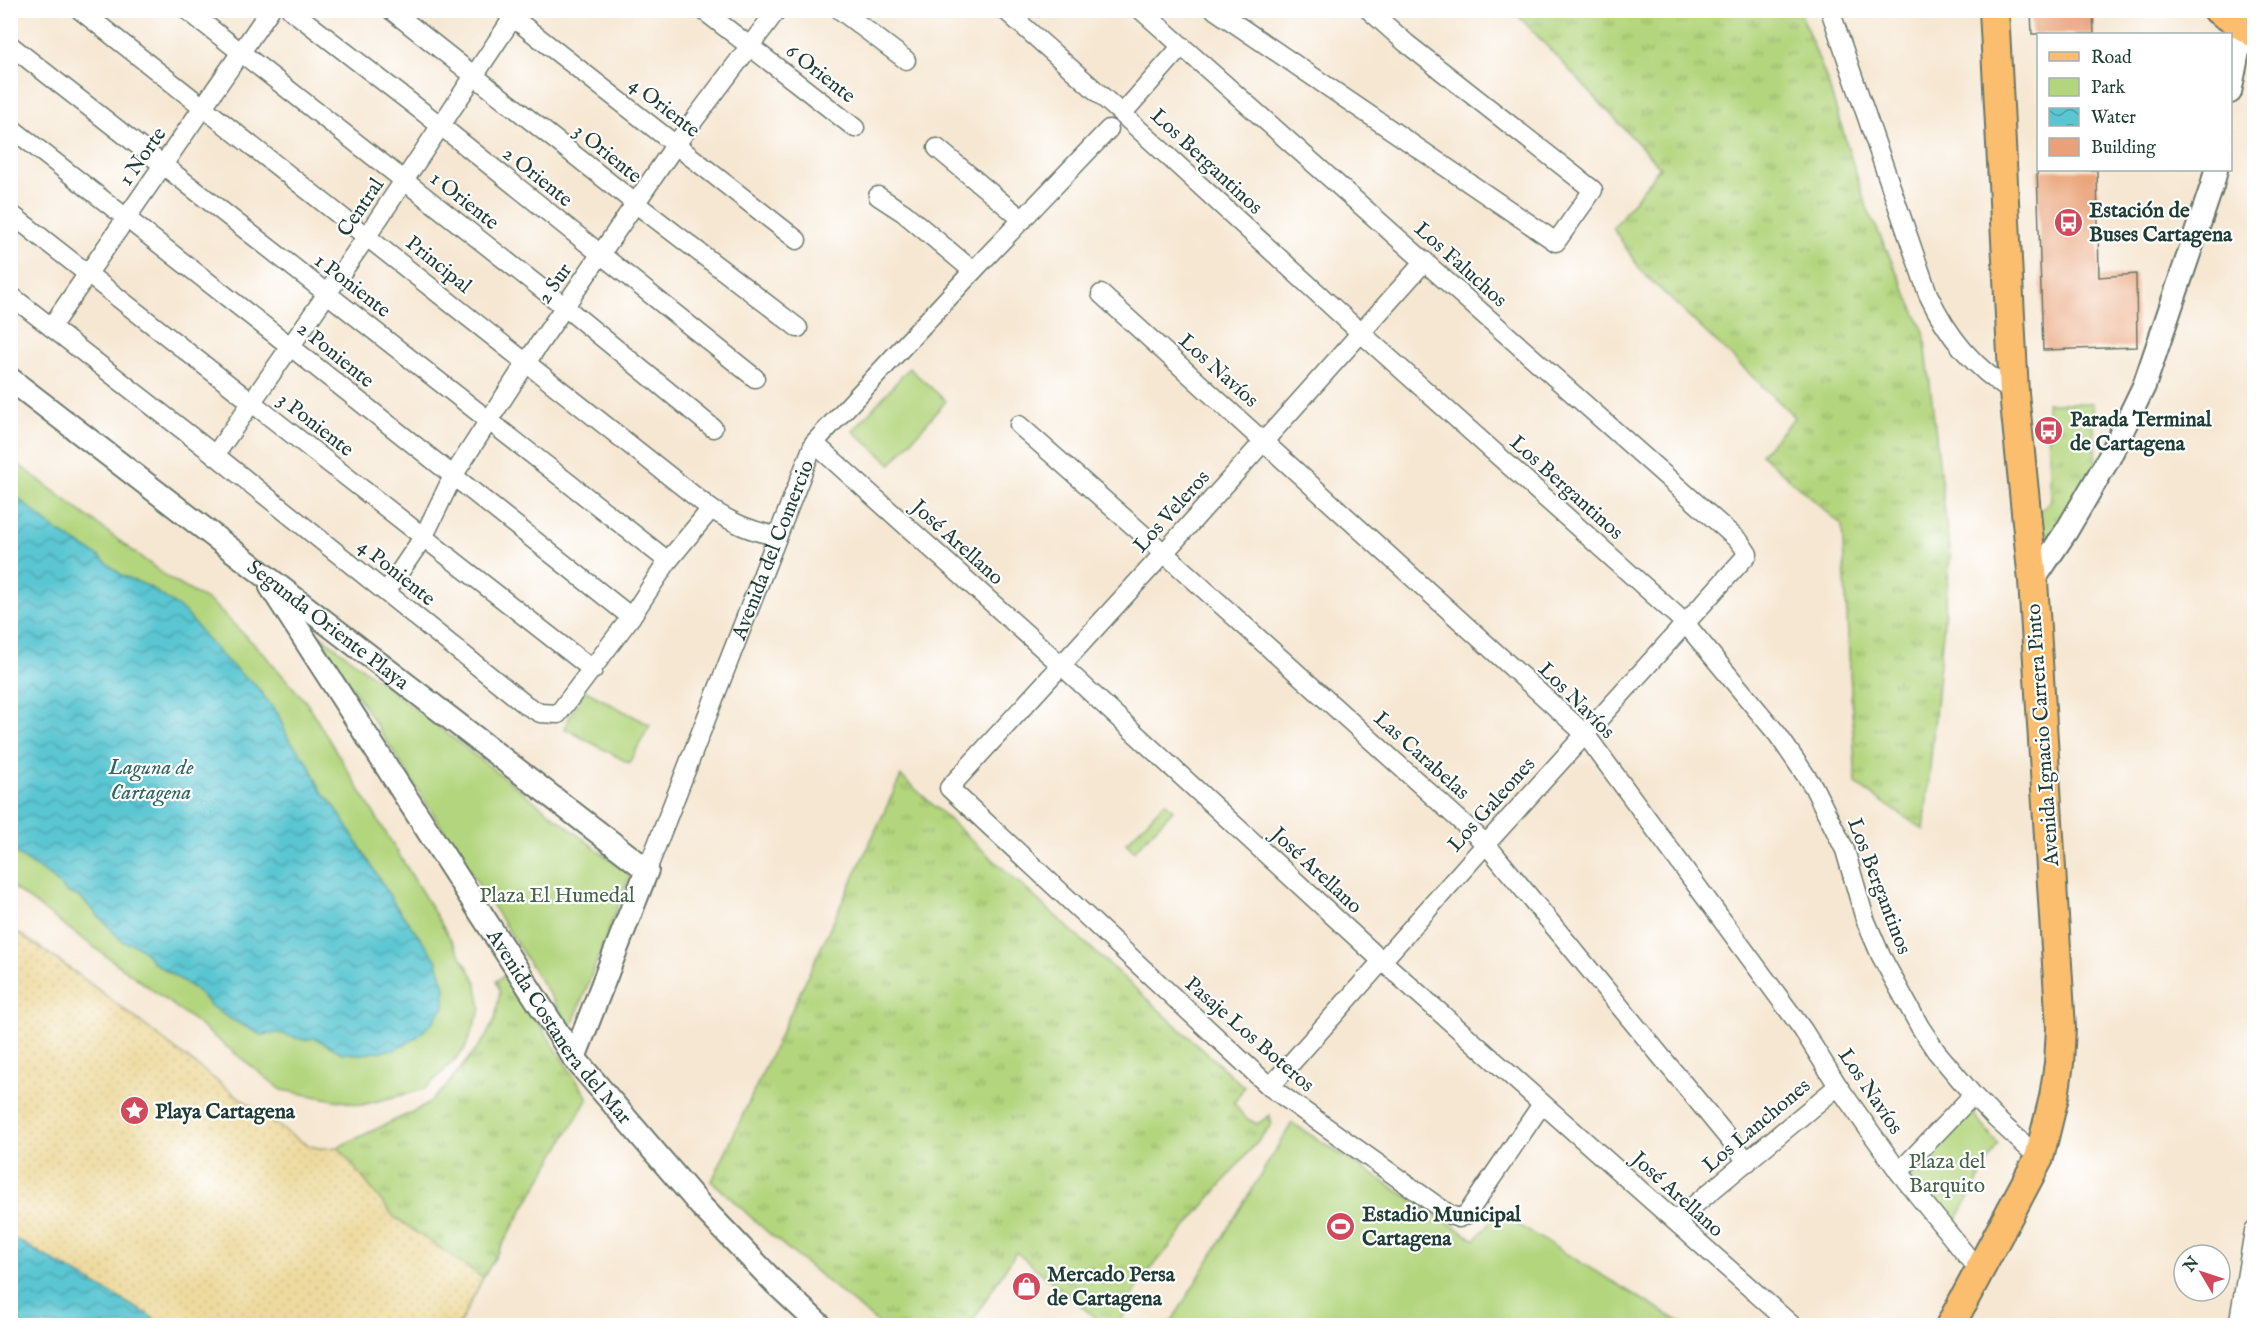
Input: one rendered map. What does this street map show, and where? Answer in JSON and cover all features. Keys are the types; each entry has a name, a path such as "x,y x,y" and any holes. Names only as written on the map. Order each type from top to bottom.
{"main road":[{"name":"Avenida Ignacio Carrera Pinto","path":"1982,10 1998,121"},
{"name":"Avenida Ignacio Carrera Pinto","path":"1950,1326 2039,1158 2054,1097 2061,1028 2032,581 2014,393 1994,10"},
{"path":"2218,10 2244,20"}],"street":[{"name":"Principal","path":"80,10 711,509 736,525 759,533 778,536"},
{"name":"1 Oriente","path":"187,10 565,307 713,428"},
{"name":"1 Norte","path":"51,327 270,10"},
{"name":"2 Oriente","path":"291,10 441,126 755,378"},
{"name":"3 Oriente","path":"392,10 635,203 798,328"},
{"name":"6 Oriente","path":"703,10 855,128"},
{"name":"2 Sur","path":"386,592 424,536 453,476 526,363 676,144 777,10"},
{"path":"840,10 906,60"},
{"name":"Los Bergantinos","path":"1005,10 1685,623 1778,735 1813,786 1845,850 1865,919 1895,983 1936,1051 1994,1117 2039,1158"},
{"name":"Los Faluchos","path":"1141,10 1740,542 1748,554"},
{"path":"1215,10 1556,242 1593,190 1406,43 1369,10"},
{"path":"1830,10 1928,294 1963,352 1987,375 2014,393"},
{"name":"Central","path":"215,455 441,126 512,13"},
{"name":"4 Oriente","path":"512,13 797,240"},
{"path":"2232,82 2244,20"},
{"name":"1 Poniente","path":"10,45 490,419 668,561"},
{"path":"1122,114 1181,47"},
{"name":"2 Poniente","path":"10,127 291,346 631,617"},
{"name":"Avenida del Comercio","path":"574,1058 814,443 973,271 1109,129"},
{"path":"937,148 1023,220"},
{"path":"2032,581 2067,530 2109,458 2144,386 2209,197 2216,171"},
{"path":"878,196 904,213 973,271"},
{"name":"3 Poniente","path":"10,213 593,670"},
{"name":"Los Veleros","path":"949,788 1164,553 1425,261"},
{"name":"Los Navíos","path":"1101,294 1585,734 1796,1020 1838,1086 1899,1172 1979,1271"},
{"name":"4 Poniente","path":"10,295 215,455 525,705 540,713 558,714 593,670 668,561 711,509"},
{"name":"Segunda Oriente Playa","path":"10,379 647,870"},
{"name":"Las Carabelas","path":"1019,425 1486,844 1748,1162"},
{"name":"José Arellano","path":"814,443 1061,665 1382,961 1793,1326"},
{"name":"Los Galeones","path":"1270,1087 1748,554"},
{"name":"Avenida Costanera del Mar","path":"262,573 574,1058 701,1206 775,1283 821,1326"},
{"name":"Pasaje Los Boteros","path":"949,788 1270,1087 1450,1215 1459,1218 1467,1214 1542,1104"},
{"name":"Los Lanchones","path":"1675,1221 1838,1086"},
{"path":"1899,1172 1973,1095"},
{"path":"2238,1326 2254,1231"}],"green space":[{"path":"1514,11 1800,11 1828,83 1865,203 1924,332 1950,558 1924,830 1856,784 1842,525 1761,454 1795,417 1641,271 1613,228 1660,167"},
{"path":"909,368 946,401 891,464 853,431"},
{"path":"2047,403 2093,403 2096,470 2046,541 2035,516 2051,500"},
{"name":"Laguna de Cartagena","path":"10,458 170,579 212,603 261,651 306,702 476,981 481,1009 464,1050 425,1089 362,1105 282,1090 189,1017 11,886"},
{"name":"Plaza El Humedal","path":"317,633 630,875 571,1028"},
{"path":"584,690 650,725 629,763 564,728"},
{"path":"901,776 1244,1087 1234,1103 1244,1117 1257,1124 1270,1115 1271,1125 1140,1282 1119,1325 1097,1325 1099,1321 1016,1252 970,1325 880,1325 765,1230 712,1181"},
{"path":"1165,802 1173,810 1134,851 1126,843"},
{"path":"507,974 588,1098 483,1278 394,1217 338,1147 425,1106 445,1088 485,1038 495,1019 500,992 496,981"},
{"name":"Plaza del Barquito","path":"1968,1107 1998,1144 1951,1230 1906,1172"},
{"name":"Estadio Municipal Cartagena","path":"1292,1123 1475,1240 1498,1213 1685,1325 1169,1326"}],"sand":[{"name":"Playa Cartagena","path":"10,928 74,971 287,1132 312,1146 338,1147 394,1217 483,1278 459,1325 161,1325 147,1314 11,1238"}],"water":[{"name":"Laguna de Cartagena","path":"11,496 18,498 56,530 97,555 123,576 150,587 185,612 219,653 244,677 252,681 278,714 288,738 307,761 321,790 336,808 396,906 436,959 445,987 444,1007 432,1023 416,1038 397,1049 362,1054 342,1053 315,1038 304,1040 278,1033 261,1035 212,1007 195,989 154,963 143,950 134,944 123,942 81,898 67,892 51,877 11,850"},
{"path":"11,1238 147,1314 161,1325 11,1325"}],"building":[{"path":"2031,10 2093,10 2094,33 2032,34"},
{"name":"Estación de Buses Cartagena","path":"2037,171 2097,171 2099,277 2136,274 2137,347 2043,350"}],"place":[{"name":"Estación de Buses Cartagena","path":"2068,222"},
{"name":"Parada Terminal de Cartagena","path":"2049,431"},
{"name":"Playa Cartagena","path":"134,1111"},
{"name":"Estadio Municipal Cartagena","path":"1341,1226"},
{"name":"Mercado Persa de Cartagena","path":"1026,1286"}]}
